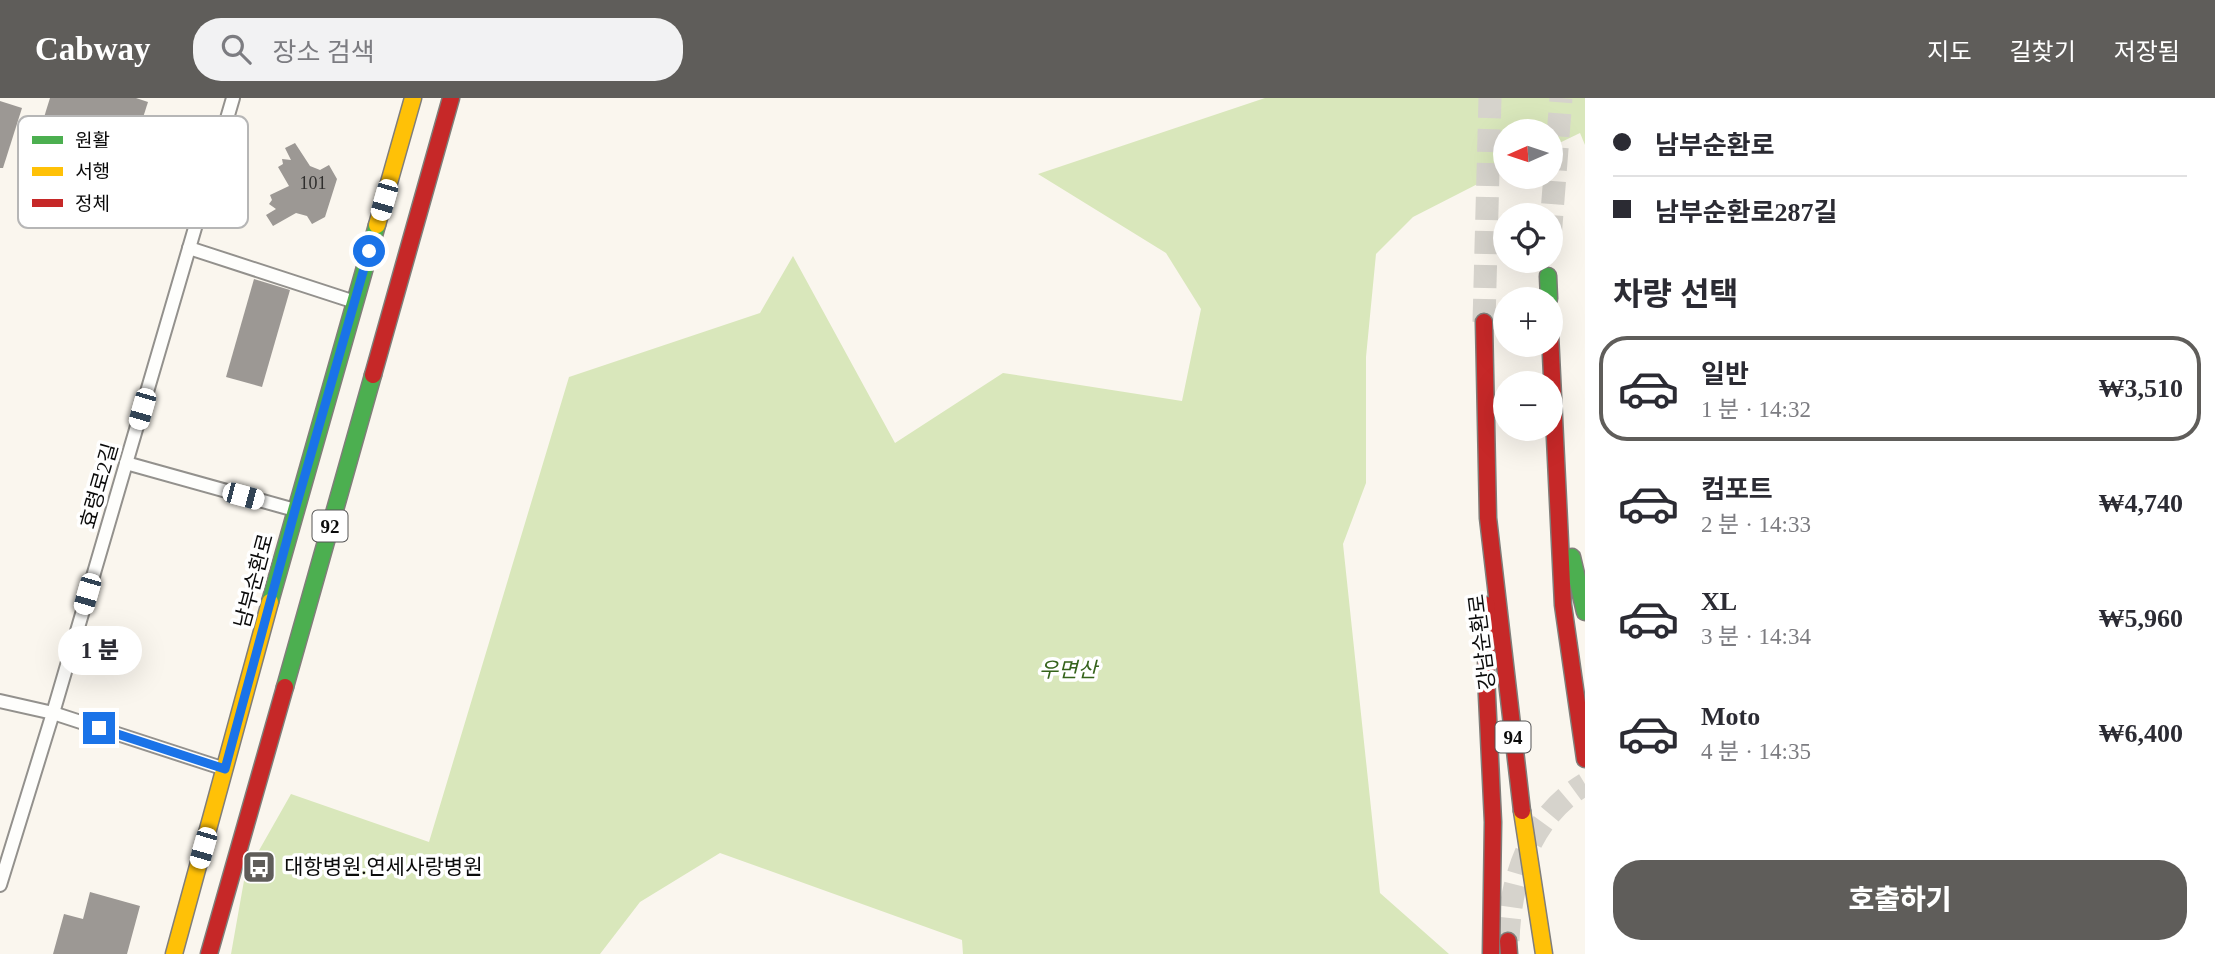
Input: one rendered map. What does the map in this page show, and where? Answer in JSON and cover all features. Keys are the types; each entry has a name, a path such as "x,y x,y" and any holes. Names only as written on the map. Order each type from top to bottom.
{"main road":[{"name":"남부순환로","path":"174,954 295,510 413,98"},
{"name":"92","path":"209,954 451,98"},
{"path":"1548,276 1548,287"},
{"name":"강남순환로","path":"1484,322 1488,518 1509,686 1516,771 1544,954"},
{"path":"1551,357 1563,605 1585,760"},
{"path":"1558,497 1585,612"},
{"path":"1488,518 1486,675 1493,822 1492,954"}],"street":[{"name":"효령로2길","path":"228,116 233,98"},
{"name":"효령로2길","path":"0,885 195,228"},
{"path":"189,248 355,302"},
{"path":"126,463 295,510"},
{"path":"0,701 53,713 225,769"}],"green space":[{"name":"우면산","path":"1265,98 1585,98 1585,145 1580,133 1563,141 1563,119 1493,119 1493,176 1413,217 1376,254 1366,357 1366,483 1343,544 1380,893 1449,954 963,954 962,940 720,853 640,902 600,954 231,954 245,875 291,794 429,842 569,377 760,313 793,256 895,443 1003,373 1182,401 1201,309 1166,253 1038,174"}],"building":[{"path":"50,98 136,98 148,102 144,116 44,116"},
{"path":"0,101 22,108 3,168 0,168"},
{"path":"295,143 310,166 320,170 329,165 337,179 325,217 312,224 307,216 296,213 273,226 266,215 276,209 269,204 272,200 270,195 289,186 278,167 283,164 282,159 291,160 285,148"},
{"path":"254,279 290,290 262,387 226,377"},
{"path":"90,892 140,906 127,954 53,954 64,914 83,919"}],"tunnel":[{"path":"1484,322 1490,98"},
{"path":"1553,203 1561,98"},
{"path":"1508,941 1513,895 1527,852 1550,814 1585,784"}],"traffic: fast":[{"path":"270,602 377,225"},
{"path":"1548,276 1548,287"},
{"path":"285,687 373,375"},
{"path":"1572,557 1585,612"}],"traffic: slow":[{"path":"377,225 413,98"},
{"path":"174,954 270,602"},
{"path":"1522,811 1544,954"}],"traffic: jam":[{"path":"373,375 451,98"},
{"path":"1484,322 1488,518 1522,811"},
{"path":"1551,357 1563,605 1585,759"},
{"path":"1487,605 1486,675 1493,822 1491,954"},
{"path":"209,954 285,687"},
{"path":"1508,941 1509,954"}],"place":[{"name":"대항병원.연세사랑병원","path":"259,867"}],"route":[{"path":"99,728 225,769 369,251"}]}
